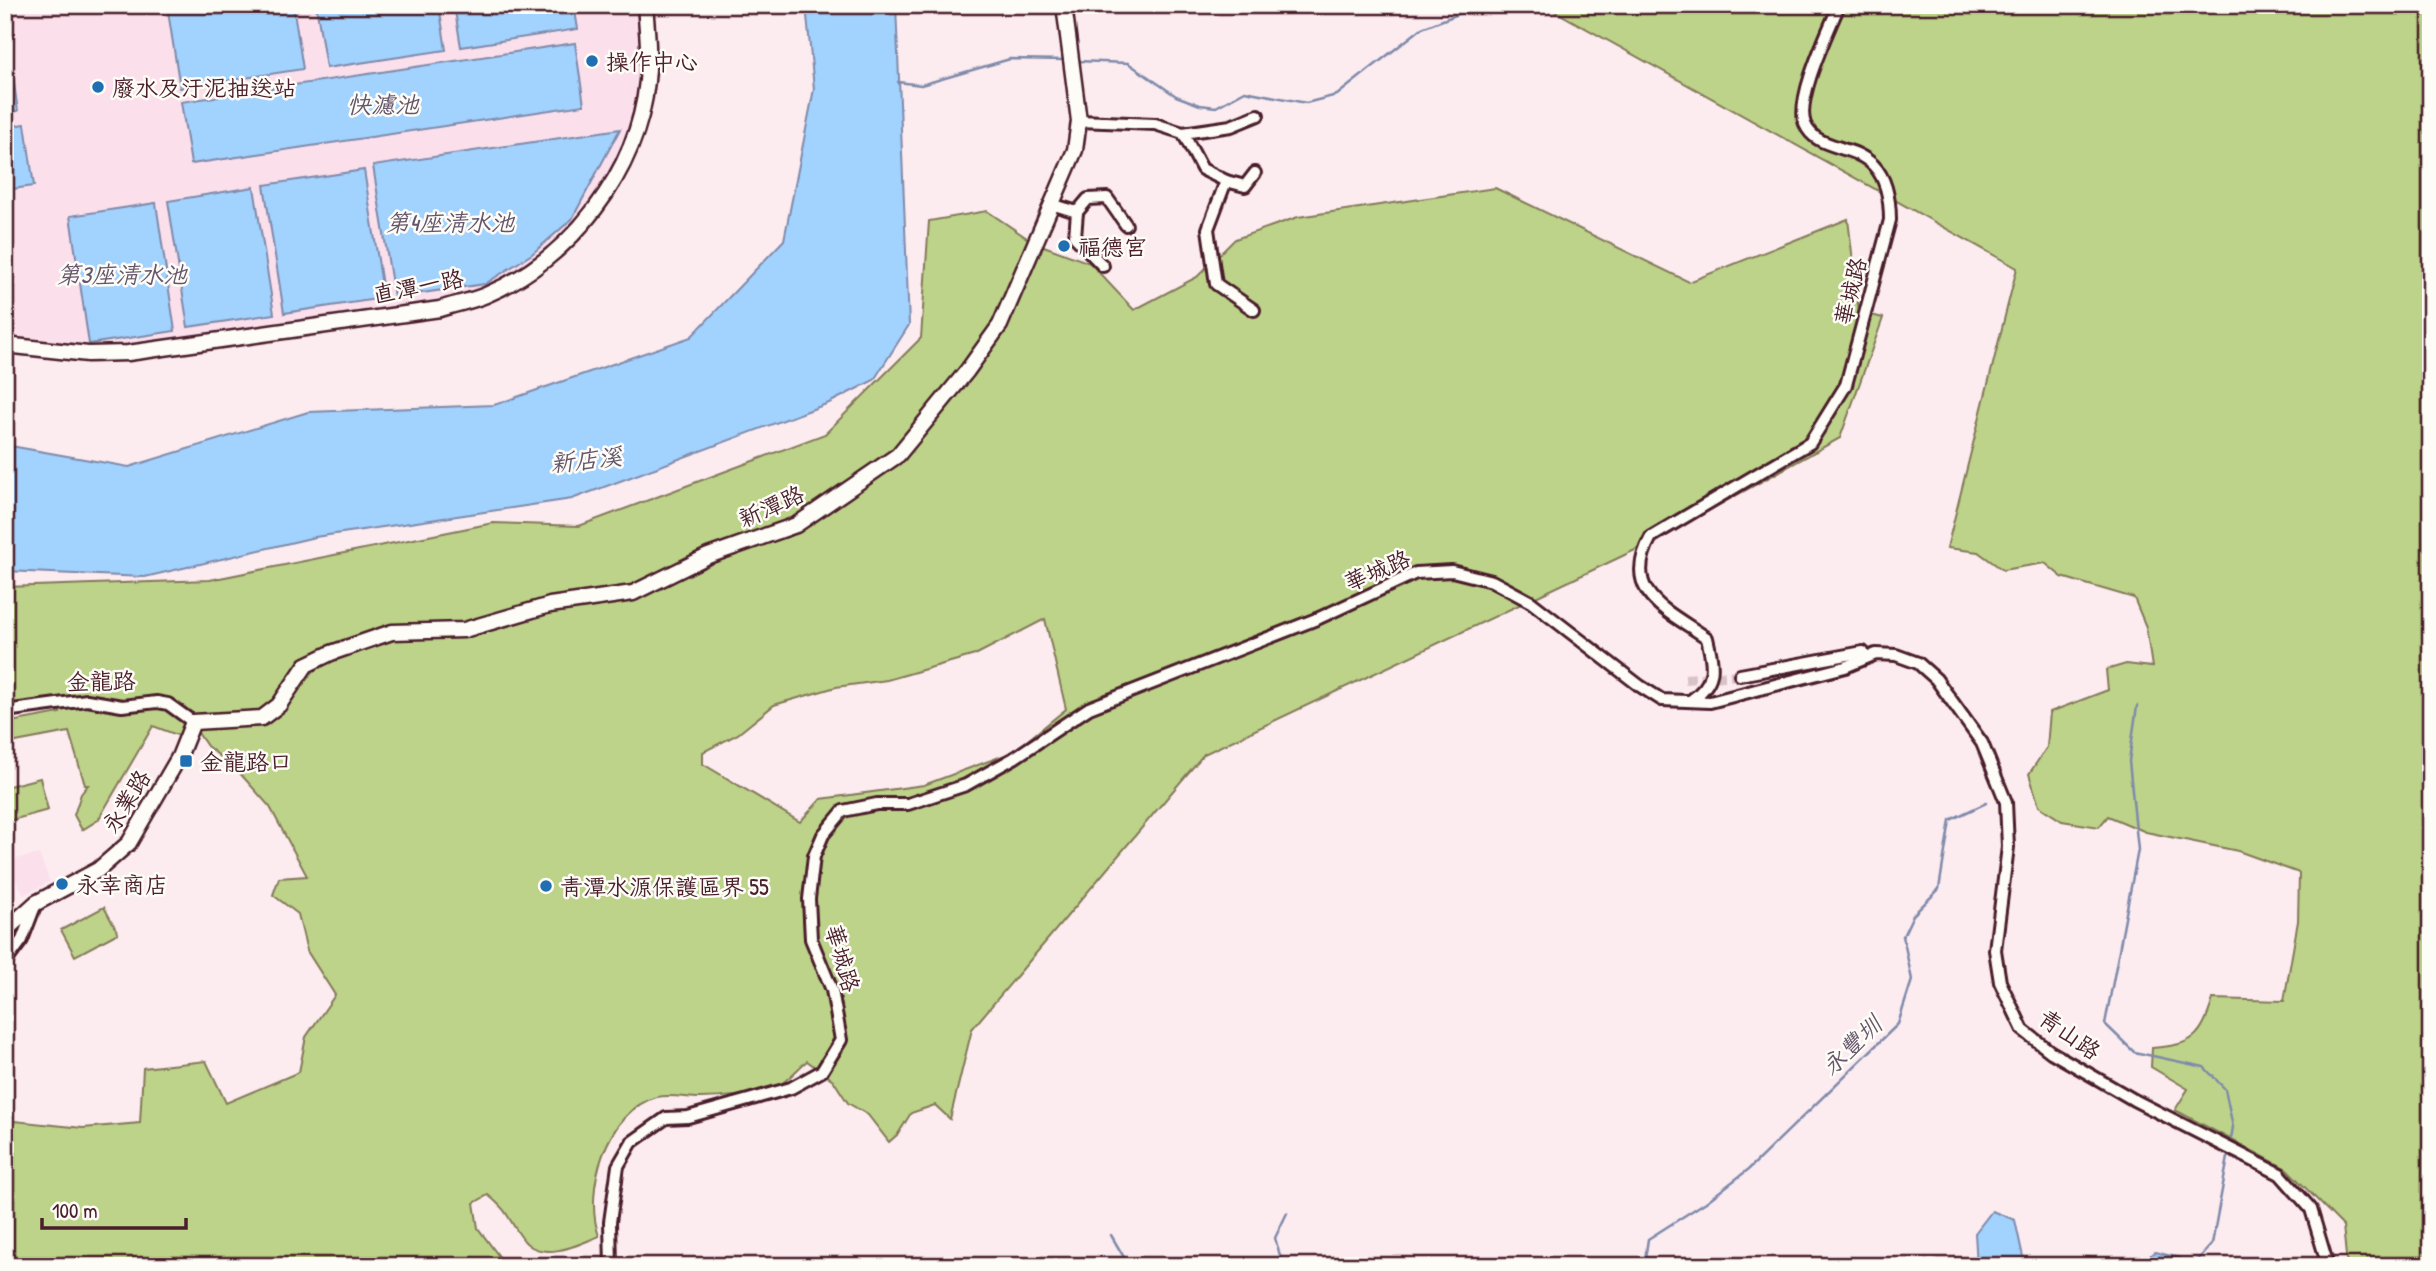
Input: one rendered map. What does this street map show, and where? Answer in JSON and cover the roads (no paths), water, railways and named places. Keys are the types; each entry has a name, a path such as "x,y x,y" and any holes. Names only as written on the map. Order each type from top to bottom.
{"street":[{"name":"直潭一路","path":"5,345 88,354 128,353 440,309 487,295 543,262 583,225 609,190 629,146 647,82 645,5"},
{"name":"新潭路","path":"192,722 262,718 279,705 306,665 331,653 392,632 464,630 550,605 632,593 708,556 796,525 898,455 967,371 1000,325 1075,150 1079,121 1064,5"},
{"name":"華城路","path":"611,1266 610,1222 618,1166 632,1142 666,1118 688,1117 791,1088 822,1071 841,1040 832,990 811,939 809,899 814,856 823,835 843,811 877,804 908,804 966,785 1014,758 1089,708 1319,618 1416,573 1452,570 1492,581 1558,621 1640,687 1662,700 1690,701 1705,691 1712,677 1713,662 1707,638 1658,604 1645,589 1639,574 1642,554 1651,537 1810,443 1846,385 1889,220 1890,194 1881,175 1860,154 1825,141 1810,132 1804,123 1803,103 1839,5"},
{"path":"1079,121 1155,124 1183,133 1231,126 1258,116"},
{"path":"1183,133 1202,169 1226,181 1245,186 1255,173"},
{"path":"1226,181 1208,229 1216,284 1254,310"},
{"path":"1103,266 1075,237 1077,212 1088,199 1107,198 1126,225"},
{"path":"1051,204 1077,212"},
{"path":"1740,675 1863,652"},
{"name":"青山路","path":"1690,701 1710,702 1845,667 1876,654 1896,655 1918,663 1936,679 1982,743 2006,802 2008,846 1995,950 2000,982 2023,1030 2051,1052 2162,1114 2280,1174 2311,1209 2328,1266"},
{"name":"金龍路","path":"5,710 87,700 122,706 149,702 168,704 192,722"},
{"name":"永業路","path":"5,930 36,903 98,870 130,843 179,757 192,722"},
{"path":"5,963 22,940 36,903"}],"water":[{"path":"167,5 293,5 303,69 180,88"},
{"path":"316,5 439,5 446,50 326,68"},
{"path":"454,5 574,5 578,29 461,47"},
{"name":"新店溪","path":"806,5 896,5 909,325 874,380 829,403 572,499 315,537 145,577 5,571 5,445 129,467 308,412 494,405 691,337 784,240 814,89"},
{"path":"5,22 18,111 5,113"},
{"name":"快濾池","path":"575,43 584,105 191,164 181,102"},
{"path":"25,124 34,186 5,190 5,127"},
{"name":"第4座清水池","path":"620,129 572,219 532,254 485,284 394,297 373,166"},
{"path":"364,170 384,298 284,313 264,185"},
{"path":"254,187 274,314 188,327 168,201"},
{"name":"第3座清水池","path":"156,203 175,331 89,344 70,216"},
{"path":"1992,1211 2015,1220 2025,1266 1977,1266 1975,1233"},
{"path":"2155,1252 2180,1258 2187,1266 2133,1266"},
{"path":"2088,1257 2113,1266 2056,1266 2063,1261"}],"waterway":[{"path":"1076,61 1128,63 1176,96 1200,105 1216,107 1245,91 1306,103 1337,95 1422,28 1466,11 1469,5"},
{"path":"898,82 921,85 1010,59 1066,60"},
{"path":"2137,706 2129,761 2138,850 2105,1024 2134,1052 2204,1067 2225,1089 2233,1127 2230,1145"},
{"name":"永豐圳","path":"1644,1266 1648,1239 1706,1202 1749,1169 1898,1024 1912,980 1903,936 1913,915 1939,889 1950,820 1986,803"},
{"path":"2192,1266 2212,1244 2229,1152"},
{"path":"1283,1266 1275,1238 1287,1213"},
{"path":"1111,1235 1129,1266"}],"tunnel":[{"path":"1685,679 1740,675"}],"place":[{"name":"操作中心","path":"592,61"},
{"name":"廢水及汙泥抽送站","path":"98,87"},
{"name":"福德宮","path":"1064,246"},
{"name":"金龍路口","path":"186,761"},
{"name":"永幸商店","path":"62,884"},
{"name":"青潭水源保護區界 55","path":"546,886"}]}
